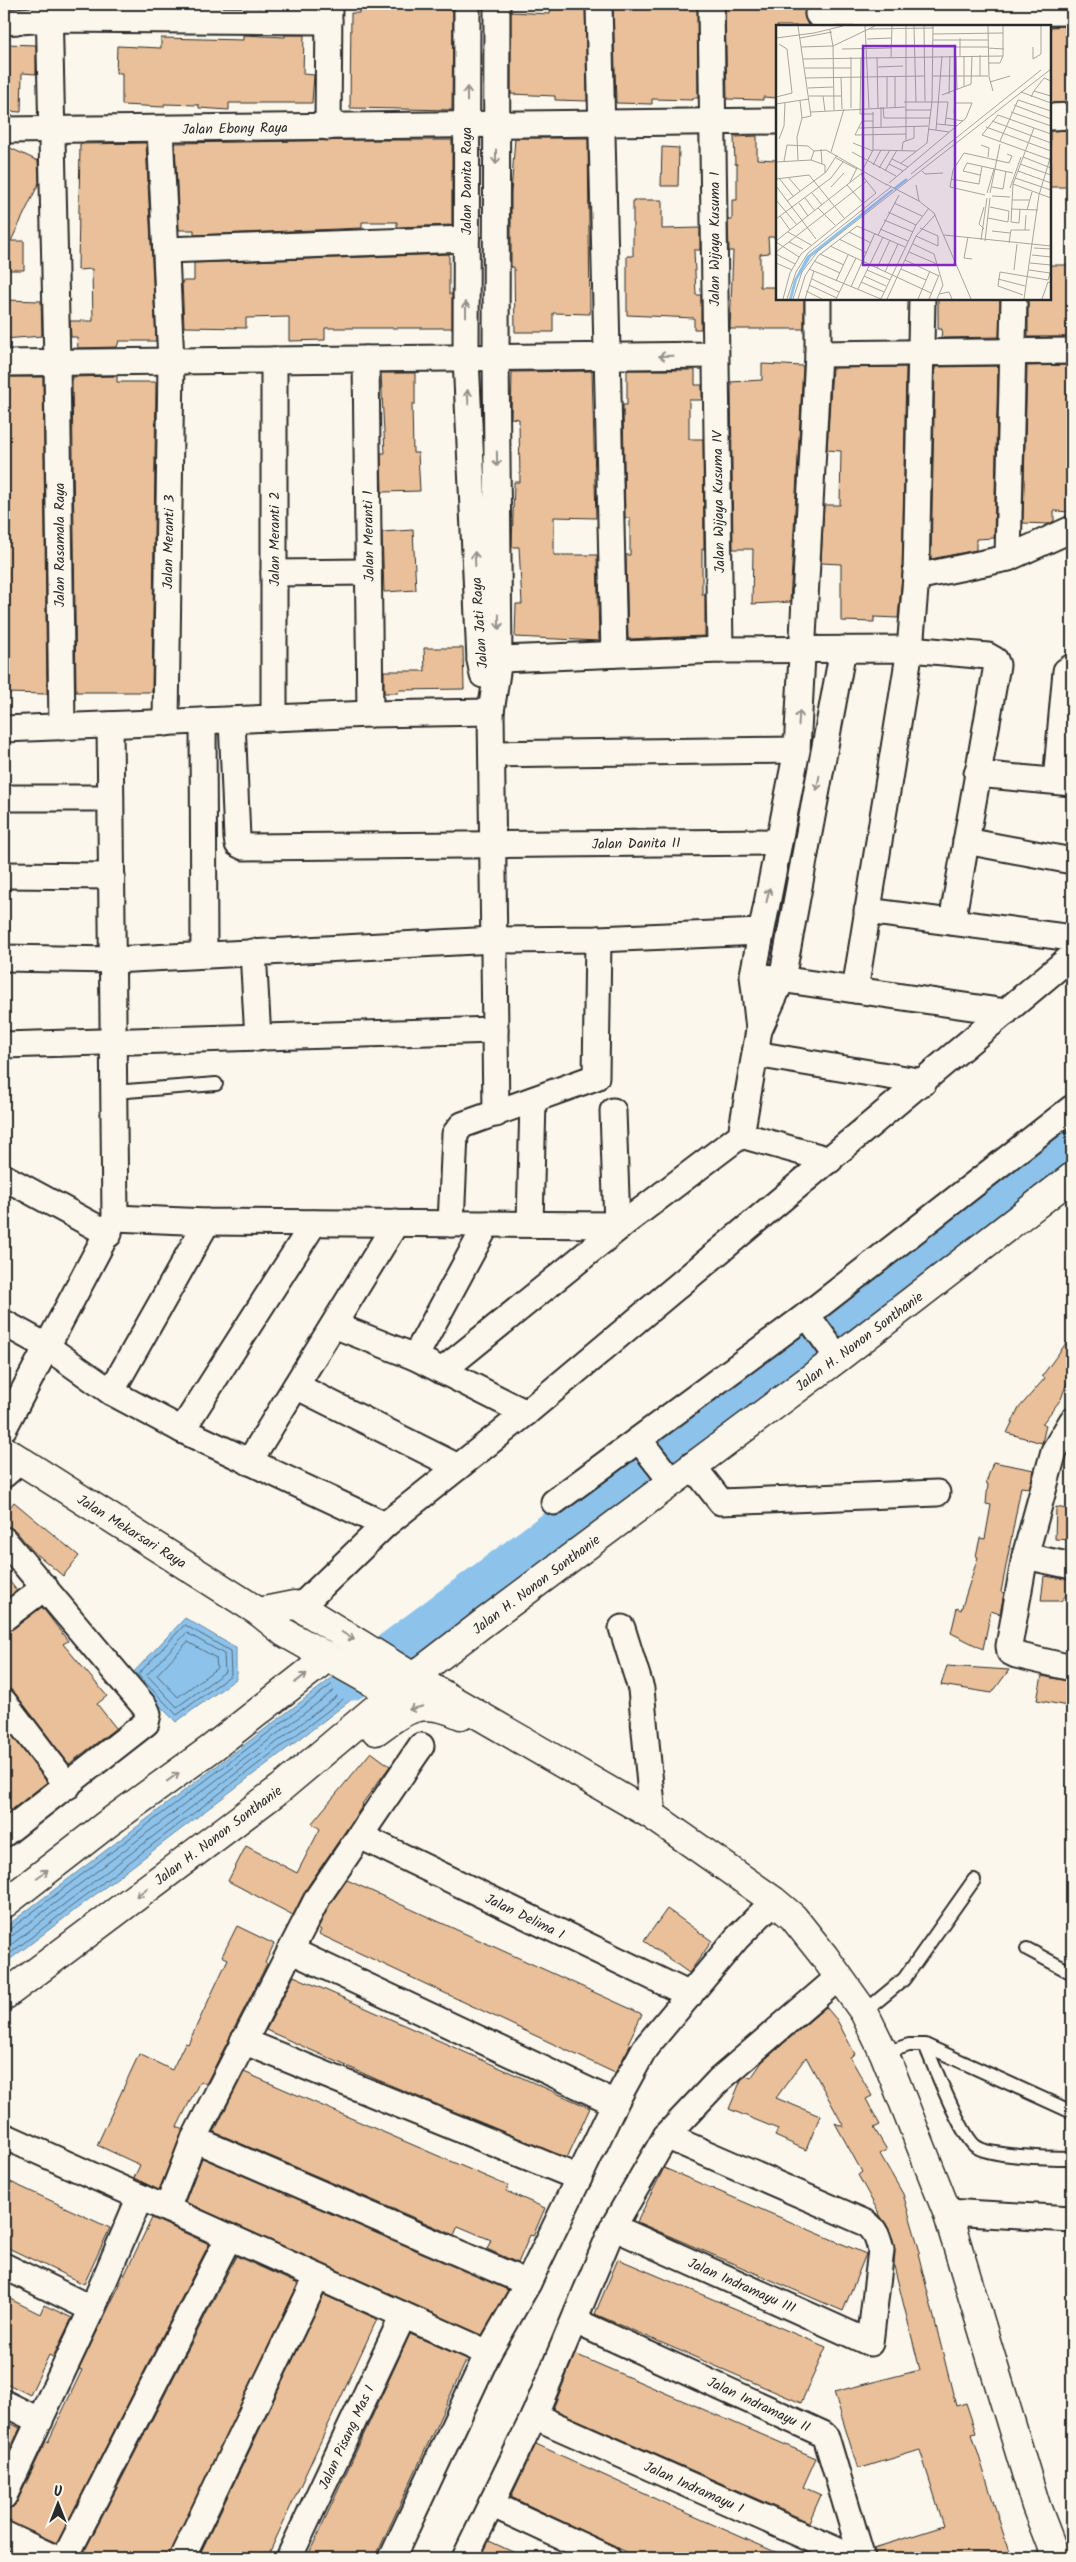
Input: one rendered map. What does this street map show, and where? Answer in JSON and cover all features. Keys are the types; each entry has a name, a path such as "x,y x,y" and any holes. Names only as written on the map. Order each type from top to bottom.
{"street":[{"name":"Jalan Danita Raya","path":"466,358 467,4"},
{"path":"496,358 497,4"},
{"path":"599,4 614,654"},
{"name":"Jalan Wijaya Kusuma I","path":"711,4 714,122 715,355"},
{"path":"4,22 49,11 329,12 328,127"},
{"name":"Jalan Rasamala Raya","path":"49,11 57,362 62,727"},
{"path":"818,15 1072,12"},
{"path":"1051,116 1072,116"},
{"name":"Jalan Ebony Raya","path":"4,130 776,121"},
{"name":"Jalan Meranti 3","path":"160,129 171,361 166,723"},
{"path":"166,250 466,239"},
{"path":"759,1030 753,975 797,750 804,650 818,354 818,300"},
{"path":"855,990 866,911 910,649 916,576 922,300"},
{"path":"1008,558 1014,300"},
{"path":"818,354 1072,351"},
{"path":"4,363 715,355"},
{"name":"Jalan Wijaya Kusuma IV","path":"715,355 720,650"},
{"name":"Jalan Jati Raya","path":"466,358 489,659 492,754 496,1114"},
{"name":"Jalan Jati Raya","path":"489,659 496,358"},
{"name":"Jalan Meranti 1","path":"366,359 370,714"},
{"name":"Jalan Meranti 2","path":"274,360 274,718"},
{"path":"916,576 1008,558 1072,529"},
{"path":"274,573 368,572"},
{"path":"442,1371 620,1225 741,1135 759,1030 782,979 843,649"},
{"path":"489,659 720,650 843,649 910,649 988,656 995,660 997,665 952,922"},
{"path":"977,774 1064,782 1066,671 1072,667"},
{"path":"4,729 370,714 491,712"},
{"name":"Jalan Danita II","path":"232,720 238,844 244,847 779,842"},
{"path":"203,721 204,954"},
{"path":"4,1428 46,1346 112,1226 114,1092 110,725"},
{"path":"492,754 797,750"},
{"path":"4,798 110,798"},
{"path":"966,841 1072,860"},
{"path":"4,875 112,876"},
{"path":"866,911 1072,938"},
{"path":"4,958 113,960 494,940 598,939 760,932"},
{"path":"450,1224 455,1134 462,1125 596,1077 598,939"},
{"path":"253,952 258,1038"},
{"path":"303,1609 385,1525 526,1413 924,1082 1072,956"},
{"path":"753,975 1006,1012"},
{"path":"4,1045 495,1030"},
{"path":"755,1054 924,1082"},
{"path":"530,1224 533,1100"},
{"path":"554,1502 641,1442 808,1316 1072,1108"},
{"path":"613,1111 620,1225"},
{"path":"741,1135 830,1160"},
{"path":"4,1177 112,1226 207,1222 620,1225"},
{"name":"Jalan H. Nonon Sonthanie","path":"4,1996 281,1788 399,1683 667,1476 692,1465 834,1352 1072,1178"},
{"path":"111,1392 207,1222"},
{"path":"182,1430 314,1223"},
{"path":"249,1462 396,1223"},
{"path":"414,1357 486,1224"},
{"path":"808,1316 834,1352"},
{"path":"4,1323 46,1346 111,1392 182,1430 385,1525"},
{"path":"334,1325 414,1357 526,1413"},
{"path":"296,1386 458,1467"},
{"path":"1072,1420 1054,1451 1025,1556 1009,1646 1010,1652 1016,1656 1072,1668"},
{"path":"641,1442 667,1476"},
{"name":"Jalan Mekarsari Raya","path":"9,1462 260,1612 285,1633 327,1656 399,1683"},
{"path":"692,1465 721,1502 937,1493"},
{"path":"4,1540 145,1707 148,1714 146,1723 68,1786 4,1834"},
{"path":"1025,1556 1072,1566"},
{"path":"4,1618 44,1587"},
{"path":"260,1612 294,1605 303,1609 399,1683 496,1724 653,1816 783,1909 832,1967 864,2012 884,2053 948,2212 1036,2506 1056,2558"},
{"path":"622,1628 641,1689 653,1816"},
{"path":"4,1904 212,1748 327,1656"},
{"path":"4,1702 68,1786"},
{"path":"281,1788 336,1762 401,1712 414,1708 443,1707 477,1723 496,1724"},
{"path":"167,2209 194,2139 318,1897 421,1746"},
{"name":"Jalan Delima I","path":"360,1836 690,1995"},
{"path":"392,2558 488,2353 528,2283 615,2103 645,2048 737,1938 783,1909"},
{"path":"290,1950 615,2103"},
{"path":"465,2558 534,2416 613,2227 666,2136 832,1967"},
{"path":"243,2041 579,2178"},
{"path":"4,2136 488,2353"},
{"name":"Jalan Indramayu III","path":"613,2227 870,2343 881,2250 873,2228 666,2136"},
{"path":"194,2139 528,2283"},
{"path":"4,2496 92,2309 140,2197"},
{"path":"948,2212 1072,2219"},
{"path":"65,2558 229,2237"},
{"path":"4,2266 92,2309"},
{"path":"182,2558 317,2277"},
{"name":"Jalan Pisang Mas I","path":"289,2558 403,2316"},
{"name":"Jalan Indramayu II","path":"575,2320 823,2434 826,2437 862,2558"},
{"path":"4,2403 40,2421"},
{"name":"Jalan Indramayu I","path":"534,2416 854,2558"},
{"path":"491,2504 608,2558"},
{"path":"4,2534 55,2558"}],"lane":[{"path":"114,1092 216,1084"},
{"path":"864,2012 904,1979 974,1880"},
{"path":"1027,1949 1072,1973"},
{"path":"884,2053 909,2045 925,2045 1072,2112"},
{"path":"925,2045 961,2123 974,2146 993,2153 1072,2158"}],"water":[{"path":"185,1618 236,1648 236,1679 176,1722 130,1676"},
{"path":"336,1675 364,1690 4,1964 4,1928"}],"building":[{"path":"359,4 453,4 452,110 350,108 351,13 359,13"},
{"path":"551,4 585,4 587,101 555,100 555,96 511,94 511,12 550,14"},
{"path":"613,4 697,4 698,98 693,98 693,100 652,99 652,104 616,103"},
{"path":"725,4 809,4 804,14 808,25 776,25 776,98 763,97 763,100 727,99"},
{"path":"1067,26 1067,39 1072,40 1072,102 1051,103 1051,27"},
{"path":"243,35 285,37 285,35 304,35 303,74 314,75 312,103 229,103 229,110 199,108 199,105 164,104 164,107 122,105 122,73 116,73 117,46 161,48 161,38 243,40"},
{"path":"4,44 36,45 36,74 22,73 21,112 4,111"},
{"path":"1072,130 1072,187 1051,187 1051,131"},
{"path":"757,136 757,159 776,160 776,237 768,237 769,253 760,254 760,287 776,287 776,300 804,300 804,329 730,329 733,251 729,251 728,220 732,220 732,200 737,200 737,164 735,164 734,137"},
{"path":"515,138 588,138 590,314 553,313 553,332 515,332 514,267 511,267 511,193"},
{"path":"452,140 452,225 397,227 397,222 362,222 362,228 194,235 194,230 179,230 175,143"},
{"path":"146,143 156,341 119,341 117,347 78,348 77,337 71,337 70,321 93,321 92,269 78,270 80,144"},
{"path":"4,145 38,161 39,183 11,241 24,241 24,270 4,270"},
{"path":"662,147 679,148 678,186 661,186"},
{"path":"633,200 662,200 662,229 700,228 700,250 694,250 696,295 701,295 701,329 694,329 694,318 627,315 627,256 633,256"},
{"path":"449,254 449,294 452,294 452,328 325,328 325,340 289,341 289,317 246,318 246,328 184,327 182,281 194,281 194,263"},
{"path":"1051,265 1072,265 1072,337 1028,337 1028,300 1051,300"},
{"path":"4,300 41,301 42,336 4,339"},
{"path":"938,300 1000,300 999,337 941,338 942,329 938,329"},
{"path":"762,364 803,366 790,602 752,604 753,549 733,549 731,382 762,380"},
{"path":"1072,365 1072,512 1054,511 1054,521 1049,524 1023,523 1027,366"},
{"path":"998,366 994,538 976,539 976,550 931,559 935,367"},
{"path":"906,367 902,576 898,618 874,617 874,622 841,621 841,564 821,563 824,505 840,505 841,451 827,450 832,368"},
{"path":"627,370 695,370 695,385 702,385 702,400 689,400 689,439 703,439 704,549 702,549 702,594 705,594 705,636 628,639 626,555 630,555 630,518 625,518 623,405 627,405"},
{"path":"592,371 596,518 554,517 554,555 597,555 599,641 515,637 516,604 522,604 519,547 512,547 514,482 520,482 519,419 511,418 512,372"},
{"path":"381,373 415,373 415,404 412,404 413,453 418,453 420,491 382,492 381,453 385,453"},
{"path":"117,376 117,382 156,382 152,692 76,692 72,377"},
{"path":"4,377 43,377 47,694 4,693"},
{"path":"413,530 416,590 384,592 382,532"},
{"path":"424,648 463,648 464,689 399,690 398,693 384,693 384,671 425,671"},
{"path":"1072,1335 1072,1377 1069,1377 1061,1399 1042,1424 1046,1425 1042,1443 1007,1433 1019,1408 1045,1378 1042,1376"},
{"path":"993,1462 1034,1470 1029,1488 1021,1487 1001,1592 1004,1593 1000,1614 991,1611 983,1649 951,1633 957,1608 961,1610 978,1557 976,1556 980,1538 985,1539 991,1505 986,1504 988,1484 986,1483"},
{"path":"14,1502 79,1556 63,1576 32,1550 15,1530 4,1526 4,1514"},
{"path":"1056,1507 1072,1510 1072,1540 1055,1539"},
{"path":"4,1574 17,1591 4,1600"},
{"path":"1044,1576 1072,1580 1071,1589 1061,1601 1041,1601"},
{"path":"42,1607 68,1641 63,1644 107,1696 97,1704 116,1728 69,1764 15,1693 4,1688 4,1632 13,1629"},
{"path":"947,1666 1009,1670 992,1693 941,1685"},
{"path":"1042,1676 1072,1682 1072,1707 1037,1700"},
{"path":"4,1725 47,1782 4,1816"},
{"path":"371,1752 390,1766 362,1804 306,1889 293,1915 228,1881 246,1846 297,1873 320,1829 312,1823"},
{"path":"347,1880 642,2014 628,2043 631,2044 615,2073 319,1934 321,1930 318,1928 330,1904"},
{"path":"667,1909 712,1941 689,1973 644,1941"},
{"path":"237,1926 274,1944 265,1963 267,1964 206,2084 200,2081 177,2127 183,2130 159,2190 134,2178 140,2165 97,2145 139,2054 172,2070 185,2043 188,2044 228,1959 222,1956"},
{"path":"294,1976 590,2108 567,2158 378,2080 266,2030"},
{"path":"826,2007 837,2020 855,2054 850,2057 872,2096 866,2099 880,2125 874,2128 887,2150 880,2154 903,2194 920,2252 918,2253 956,2406 966,2403 976,2433 972,2434 1011,2558 876,2558 874,2548 944,2526 920,2450 858,2469 834,2392 920,2370 894,2266 895,2251 892,2237 858,2175 862,2172 835,2123 844,2127 806,2057 776,2098 820,2116 806,2150 775,2136 778,2129 729,2109 741,2080 746,2076 751,2078 762,2062"},
{"path":"244,2072 508,2186 506,2191 545,2208 533,2236 530,2235 518,2263 487,2249 491,2240 458,2226 454,2235 214,2132"},
{"path":"202,2158 508,2290 482,2335 185,2202"},
{"path":"664,2168 866,2254 843,2311 637,2222"},
{"path":"4,2179 110,2228 84,2284 4,2246"},
{"path":"152,2218 209,2244 57,2543 4,2520 4,2510 12,2508 17,2502 46,2441 48,2442 82,2370 79,2369"},
{"path":"236,2256 298,2284 168,2558 81,2558"},
{"path":"618,2259 826,2347 801,2403 595,2314"},
{"path":"324,2295 377,2319 267,2558 198,2558"},
{"path":"4,2296 40,2314 44,2305 72,2318 53,2357 49,2355 30,2395 4,2382"},
{"path":"410,2334 467,2359 375,2558 307,2558"},
{"path":"575,2354 816,2458 803,2487 821,2495 809,2522 553,2409"},
{"path":"4,2421 20,2428 4,2463"},
{"path":"536,2444 789,2558 639,2558 511,2497"},
{"path":"489,2541 526,2558 481,2558"}],"waterway":[{"path":"351,1681 1072,1144"}]}
